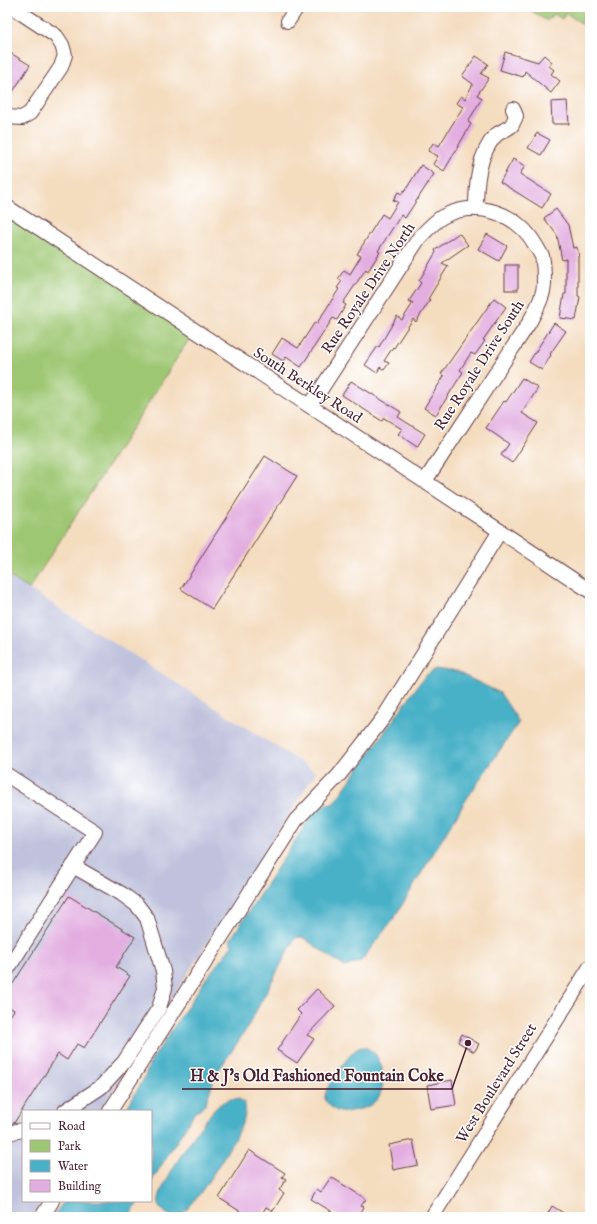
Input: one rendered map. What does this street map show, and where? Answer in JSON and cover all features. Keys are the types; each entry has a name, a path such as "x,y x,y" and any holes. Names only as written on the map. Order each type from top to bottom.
{"street":[{"path":"7,116 11,118 22,118 30,113 61,66 65,55 62,45 56,36 12,7"},
{"path":"288,21 297,7"},
{"path":"476,209 476,193 485,152 496,135 512,125 516,116 514,109"},
{"name":"South Berkley Road","path":"7,207 590,591"},
{"name":"Rue Royale Drive North","path":"310,406 419,238 441,218 461,210 476,209 492,211 516,222"},
{"name":"Rue Royale Drive South","path":"425,481 529,323 539,303 544,285 542,257 531,236 516,222"},
{"path":"111,1110 296,820 339,775 384,717 500,531"},
{"path":"7,775 95,832 7,970"},
{"path":"66,1110 101,1087 124,1062 159,1008 165,988 163,971 147,918 137,905 122,894 73,866"},
{"name":"West Boulevard Street","path":"432,1217 590,967"},
{"path":"7,1133 22,1130"},
{"path":"42,1217 51,1202"}],"shaded area":[{"path":"7,575 316,772 101,1110 22,1110 22,1202 41,1202 32,1217 7,1217"}],"green space":[{"path":"526,7 590,7 590,29 566,13 562,19 554,14 547,21"},
{"path":"7,207 195,330 29,589 7,575"}],"water":[{"path":"436,669 457,672 500,693 519,722 466,800 394,918 361,961 345,967 302,937 295,938 246,1030 216,1074 205,1105 195,1112 152,1180 152,1110 126,1110 144,1078 151,1061 207,977 232,946 230,940 313,813 326,804 333,804 424,677"},
{"path":"365,1047 375,1054 382,1066 383,1083 380,1094 372,1104 366,1107 345,1112 336,1110 330,1106 325,1097 328,1086 348,1057 357,1049"},
{"path":"231,1099 240,1100 244,1104 244,1119 240,1128 215,1171 187,1210 177,1216 168,1215 159,1207 159,1199 168,1177 203,1123 218,1106"},
{"path":"63,1202 138,1202 129,1217 53,1217"}],"building":[{"path":"7,51 30,65 7,101"},
{"path":"505,52 538,62 544,55 552,62 549,66 554,70 551,74 560,81 551,93 525,71 523,77 500,70"},
{"path":"476,56 488,64 481,74 489,78 477,95 482,98 468,122 471,124 444,171 433,164 438,156 428,151 433,143 439,146 463,107 456,103 461,96 465,99 473,84 462,76"},
{"path":"567,101 569,124 552,124 551,102"},
{"path":"537,133 550,140 541,155 528,148"},
{"path":"513,159 525,166 520,174 551,194 542,208 500,182"},
{"path":"421,165 434,174 405,218 401,215 378,251 380,252 368,271 366,269 343,303 346,305 337,320 333,318 301,367 286,357 283,361 272,354 282,338 298,348 315,322 317,323 339,289 337,288 342,281 338,279 344,270 350,274 361,256 357,254 382,214 388,218 398,202 393,200 398,192 402,194 404,190 405,191"},
{"path":"556,209 568,225 573,248 577,247 579,256 578,296 580,297 576,320 560,318 564,294 566,294 566,259 562,260 557,235 544,218"},
{"path":"459,233 468,245 442,263 448,266 428,299 430,300 416,322 413,319 394,348 393,347 384,361 389,363 384,370 380,367 377,373 365,365 378,346 379,347 397,316 402,320 413,303 409,301 421,283 419,281 436,252 435,250"},
{"path":"487,234 507,246 499,261 478,249"},
{"path":"505,265 518,265 518,290 505,290"},
{"path":"494,298 506,307 483,340 485,341 475,355 471,353 460,370 463,372 436,415 424,408 444,376 441,374"},
{"path":"554,323 566,331 550,354 551,355 542,370 529,362"},
{"path":"522,378 538,388 522,413 538,423 512,463 501,455 509,444 486,428"},
{"path":"351,381 401,412 398,417 425,434 417,447 398,434 402,429 384,418 382,421 342,395"},
{"path":"265,456 297,476 212,609 181,589"},
{"path":"69,896 135,937 116,967 130,976 84,1048 77,1044 67,1060 58,1054 14,1123 7,1124 7,1021 14,1010 7,1006 7,993"},
{"path":"317,989 335,1006 307,1035 314,1039 297,1063 277,1050 301,1014 297,1010"},
{"path":"462,1034 479,1044 474,1052 458,1042"},
{"path":"452,1080 456,1105 431,1109 427,1085"},
{"path":"413,1140 418,1165 393,1170 389,1145"},
{"path":"249,1150 285,1173 282,1177 286,1179 279,1190 284,1193 273,1211 266,1207 260,1217 249,1217 219,1198"},
{"path":"331,1177 366,1199 361,1206 364,1207 358,1217 341,1217 311,1199 317,1189 321,1192"},
{"path":"552,1206 570,1217 546,1217"}],"place":[{"name":"H & J's Old Fashioned Fountain Coke","path":"468,1043"}]}
